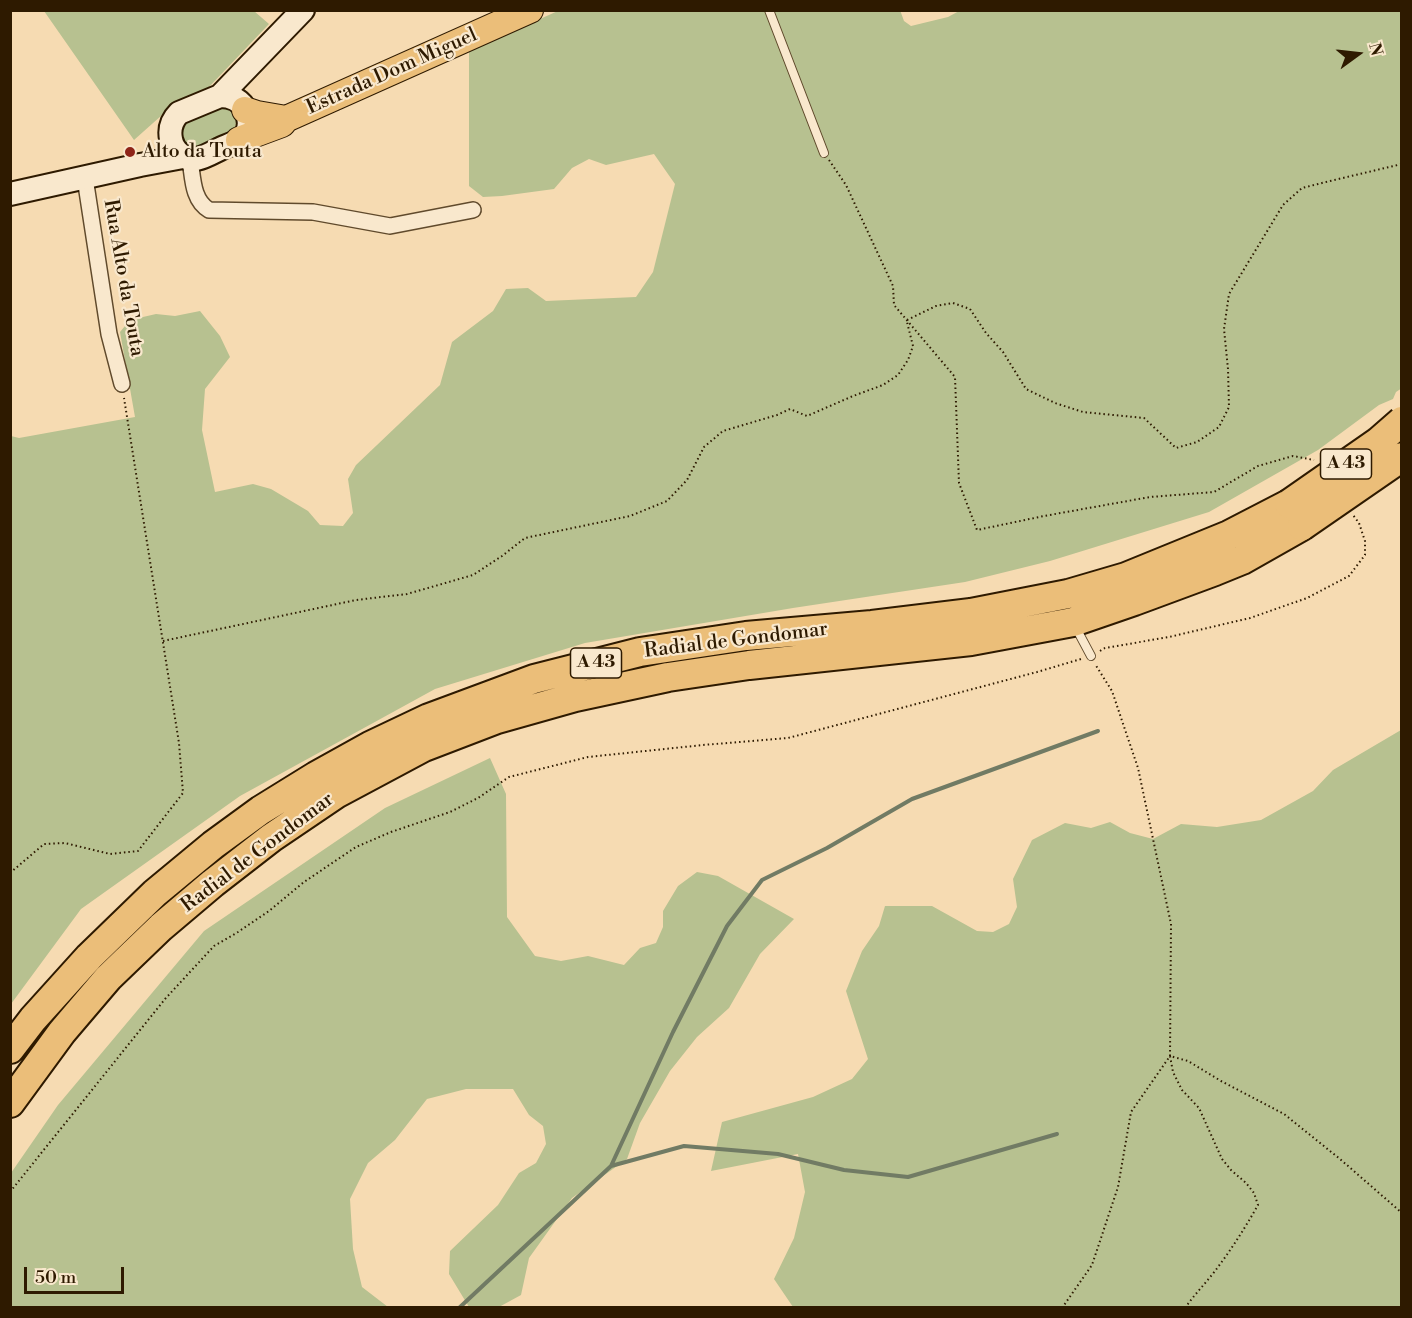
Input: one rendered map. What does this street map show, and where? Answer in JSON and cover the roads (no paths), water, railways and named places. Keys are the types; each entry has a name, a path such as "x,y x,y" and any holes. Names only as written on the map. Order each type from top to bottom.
{"highway":[{"name":"Radial de Gondomar","path":"10,1103 62,1032 108,978 161,927 271,838 336,794 424,747 497,719 564,700 668,677 749,665 971,641 1073,622 1134,602 1242,560 1401,421"},
{"name":"A 43","path":"1295,515 1401,457"},
{"name":"Radial de Gondomar","path":"10,1049 33,1019 89,957 155,893 213,845 261,810 316,776 369,746 429,718 534,679 640,652 746,636 872,625 971,613 1068,594 1126,577 1229,535 1295,515"}],"main road":[{"path":"186,159 176,151 171,142 170,135 174,118 178,113 220,96 303,10"},
{"name":"Estrada Dom Miguel","path":"239,140 282,124 286,119 530,10"},
{"path":"10,194 186,159 202,158 239,140 248,132 249,122 243,107 244,92 267,46"},
{"path":"220,96 228,96 243,107"},
{"name":"Estrada Dom Miguel","path":"243,107 257,114 286,119"},
{"path":"85,178 156,148 170,135"}],"street":[{"path":"186,159 196,197 202,206 209,210 313,212 390,226 473,210"},
{"name":"Rua Alto da Touta","path":"85,178 109,334 122,384"}],"lane":[{"path":"769,10 824,153"},
{"path":"1073,622 1091,656"}],"waterway":[{"path":"459,1308 611,1166 673,1032 727,926 762,880 827,848 912,799 1098,731"},
{"path":"611,1166 684,1146 778,1154 844,1170 908,1177 1057,1134"}],"place":[{"name":"Alto da Touta","path":"130,152"}]}
